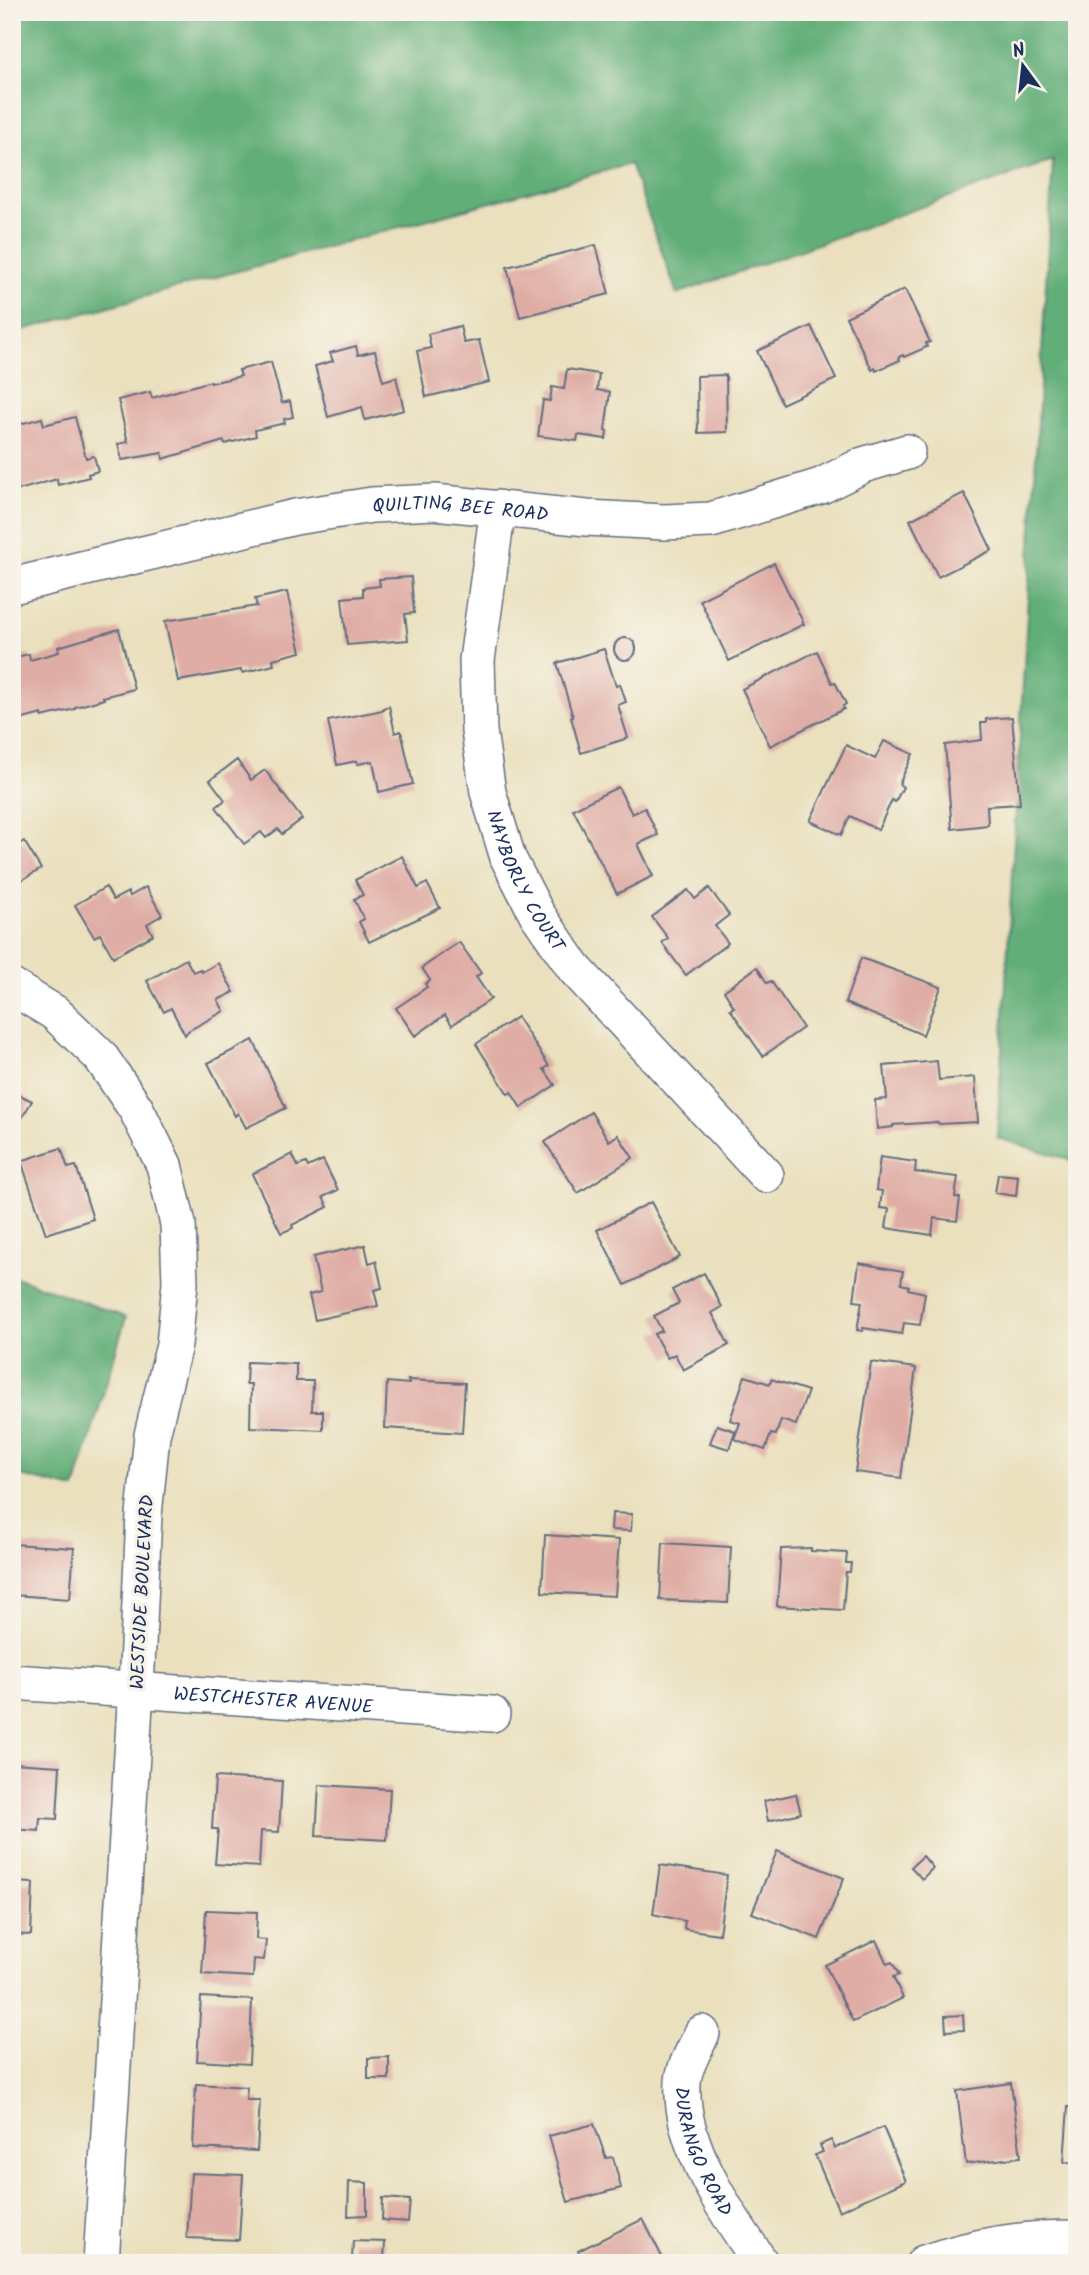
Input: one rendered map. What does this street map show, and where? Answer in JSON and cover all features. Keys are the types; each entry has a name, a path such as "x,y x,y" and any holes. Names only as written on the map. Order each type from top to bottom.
{"street":[{"name":"QUILTING BEE ROAD","path":"12,586 295,517 372,505 435,502 587,518 664,522 711,520 821,486 863,465 907,452"},
{"name":"NAYBORLY COURT","path":"498,508 477,660 479,730 488,792 508,858 537,914 575,969 766,1175"},
{"name":"WESTSIDE BOULEVARD","path":"12,987 55,1013 100,1056 136,1109 164,1165 178,1224 180,1283 174,1345 152,1435 144,1515 101,2263"},
{"name":"WESTCHESTER AVENUE","path":"12,1682 492,1714"},
{"name":"DURANGO ROAD","path":"702,2033 682,2080 684,2119 702,2165 740,2233 761,2263"},
{"path":"924,2263 973,2248 997,2244 1034,2238 1077,2238"}],"green space":[{"path":"12,12 1077,12 1077,1162 997,1138 1053,160 677,294 630,164 12,333"},
{"path":"12,1276 126,1317 75,1489 12,1474"}],"building":[{"path":"596,245 609,294 520,317 507,267"},
{"path":"905,289 930,342 926,343 927,347 904,357 903,355 899,357 900,360 876,371 875,368 872,370 846,317"},
{"path":"460,326 464,343 479,340 489,382 426,397 417,351 431,348 428,334"},
{"path":"811,326 836,379 782,404 757,351"},
{"path":"356,346 358,355 375,351 383,381 396,377 404,410 365,420 362,407 328,417 315,366 333,361 330,353"},
{"path":"271,362 282,403 290,401 293,417 284,419 285,423 255,430 256,436 225,444 224,441 163,459 162,453 122,460 118,444 128,442 118,400 150,392 152,398 211,381 241,376 239,370"},
{"path":"567,369 599,374 597,390 610,392 606,439 578,435 577,441 538,436 543,400 550,401 552,387 564,389"},
{"path":"726,375 727,432 698,433 697,376"},
{"path":"75,417 86,458 94,456 98,471 88,474 89,477 58,485 57,479 12,492 12,426 42,418 44,425"},
{"path":"964,493 992,550 938,577 910,520"},
{"path":"774,563 804,624 729,661 700,600"},
{"path":"411,577 414,613 405,614 408,640 347,645 342,598 363,596 363,588 380,586 379,579"},
{"path":"287,592 301,652 273,659 274,665 242,673 241,670 178,681 165,621 257,606 255,599"},
{"path":"119,629 134,689 103,697 104,699 75,709 12,722 12,658 29,654 30,660 59,652 58,647"},
{"path":"625,638 635,645 636,649 629,659 625,660 615,653 614,649 621,639"},
{"path":"604,649 616,686 620,684 626,702 618,705 628,738 581,753 557,663"},
{"path":"817,651 832,683 835,682 846,704 844,709 770,746 742,689"},
{"path":"389,706 395,733 401,731 413,784 379,792 373,761 337,765 328,721 383,710"},
{"path":"1012,717 1020,804 987,806 988,825 952,829 945,745 982,740 981,723 986,723 986,719"},
{"path":"884,741 913,754 899,784 903,787 895,802 892,800 878,830 850,816 841,835 810,821 846,745 875,759"},
{"path":"237,760 251,780 265,770 302,819 282,834 278,829 266,838 261,832 244,844 216,807 225,800 210,780"},
{"path":"618,787 632,814 645,808 658,835 638,844 653,876 617,894 573,809"},
{"path":"12,832 19,844 24,841 41,869 12,886"},
{"path":"402,856 418,888 427,883 440,908 369,942 359,922 364,919 354,899 363,895 355,880"},
{"path":"106,887 113,900 128,892 130,896 146,887 162,915 147,924 153,935 113,957 100,934 94,937 75,905"},
{"path":"709,888 729,915 715,926 728,943 686,975 662,943 668,938 652,917 688,890 695,899"},
{"path":"459,942 481,973 476,977 491,999 452,1025 445,1015 415,1036 396,1008 427,987 425,984 430,980 422,968"},
{"path":"861,958 941,987 923,1035 845,1003"},
{"path":"186,959 193,972 200,969 202,972 218,963 234,992 218,1000 224,1011 185,1035 171,1008 164,1012 147,981"},
{"path":"757,967 767,983 771,981 803,1028 763,1056 730,1009 734,1007 724,991"},
{"path":"517,1017 549,1066 544,1069 555,1085 521,1108 511,1092 508,1094 476,1044"},
{"path":"253,1040 286,1108 246,1128 238,1113 235,1116 208,1063"},
{"path":"937,1061 939,1080 975,1077 978,1122 893,1125 877,1129 875,1100 887,1099 884,1066"},
{"path":"12,1091 32,1101 12,1134"},
{"path":"591,1112 609,1141 618,1135 633,1158 578,1193 545,1142"},
{"path":"61,1148 68,1168 76,1166 93,1219 46,1234 21,1161"},
{"path":"292,1154 298,1166 306,1163 308,1167 323,1160 338,1190 323,1197 328,1207 281,1233 252,1174"},
{"path":"880,1157 916,1162 915,1172 958,1177 955,1197 960,1198 957,1221 934,1218 932,1235 886,1228 889,1209 880,1208 882,1191 876,1190"},
{"path":"998,1174 1018,1176 1016,1196 995,1193"},
{"path":"651,1202 680,1257 625,1285 597,1230"},
{"path":"365,1245 369,1263 376,1261 382,1288 374,1290 378,1306 315,1320 309,1295 321,1292 313,1257"},
{"path":"859,1263 903,1271 901,1284 909,1286 908,1289 925,1293 920,1325 904,1323 902,1334 863,1328 863,1331 857,1330 862,1302 854,1301"},
{"path":"704,1273 722,1307 712,1313 729,1345 683,1370 675,1354 667,1358 654,1334 662,1331 654,1316 679,1303 672,1290"},
{"path":"247,1362 296,1364 296,1381 313,1381 312,1411 323,1411 323,1430 250,1427 251,1384 246,1384"},
{"path":"871,1362 916,1368 901,1478 855,1472"},
{"path":"745,1376 770,1384 771,1379 808,1391 796,1425 781,1420 776,1435 771,1434 765,1450 734,1439 740,1423 730,1420"},
{"path":"408,1380 465,1383 462,1433 385,1428 387,1382 409,1384"},
{"path":"717,1425 735,1431 729,1449 710,1443"},
{"path":"612,1513 632,1514 631,1531 611,1530"},
{"path":"545,1535 619,1540 615,1596 542,1592"},
{"path":"663,1543 731,1547 728,1603 660,1600"},
{"path":"12,1544 74,1548 70,1599 12,1595"},
{"path":"811,1548 811,1551 847,1553 846,1563 851,1563 850,1572 846,1572 843,1610 777,1606 781,1549"},
{"path":"12,1763 60,1766 57,1819 40,1818 39,1831 13,1829"},
{"path":"215,1777 282,1781 279,1832 261,1831 259,1867 215,1864 218,1829 212,1829"},
{"path":"319,1785 390,1789 387,1840 316,1836"},
{"path":"796,1794 801,1813 768,1821 764,1801"},
{"path":"777,1851 844,1878 819,1939 752,1913"},
{"path":"923,1856 933,1868 922,1879 911,1867"},
{"path":"660,1865 727,1875 719,1934 684,1929 685,1921 653,1914"},
{"path":"12,1882 33,1883 31,1935 12,1934"},
{"path":"206,1910 257,1912 256,1939 266,1940 264,1960 254,1959 253,1977 202,1974"},
{"path":"876,1940 887,1964 892,1962 899,1975 893,1977 903,1998 853,2022 825,1965"},
{"path":"201,1997 252,2000 249,2064 197,2061"},
{"path":"963,2015 964,2030 946,2031 945,2016"},
{"path":"389,2057 389,2079 368,2079 368,2058"},
{"path":"1011,2083 1021,2157 966,2164 957,2091"},
{"path":"196,2084 247,2087 246,2100 260,2100 257,2151 193,2148"},
{"path":"1068,2107 1077,2108 1077,2163 1064,2162"},
{"path":"594,2124 606,2158 613,2157 621,2188 568,2202 549,2136"},
{"path":"883,2127 906,2181 839,2211 815,2155 823,2152 820,2145 831,2140 835,2148"},
{"path":"191,2173 243,2175 239,2240 187,2238"},
{"path":"349,2182 367,2183 367,2215 348,2216"},
{"path":"383,2198 410,2200 408,2222 382,2220"},
{"path":"643,2219 665,2263 584,2263 578,2251"},
{"path":"353,2241 385,2242 384,2261 352,2259"}]}
